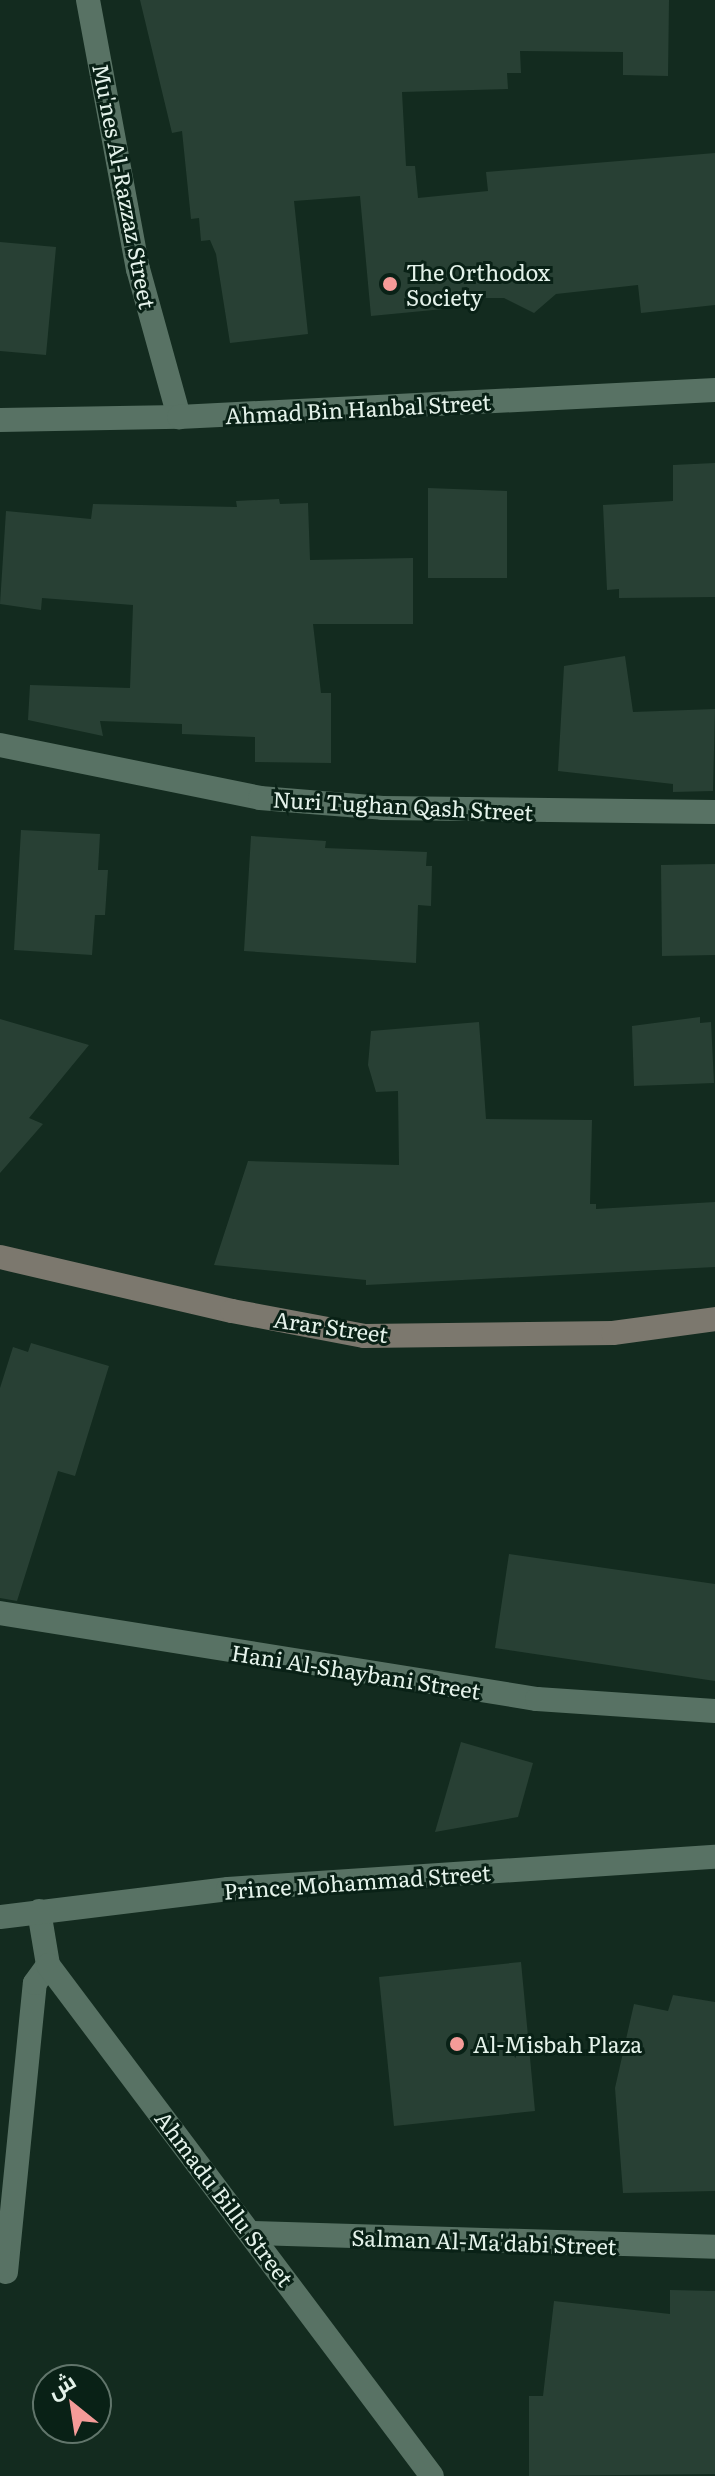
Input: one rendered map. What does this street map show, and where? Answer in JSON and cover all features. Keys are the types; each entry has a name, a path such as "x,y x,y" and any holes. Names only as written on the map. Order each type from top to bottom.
{"main road":[{"name":"Arar Street","path":"0,1257 364,1336 613,1333 715,1319"}],"street":[{"name":"Mu'nes Al-Razzaz Street","path":"88,0 138,269 179,417"},
{"name":"Ahmad Bin Hanbal Street","path":"0,420 179,417 715,390"},
{"name":"Nuri Tughan Qash Street","path":"0,745 260,798 383,808 715,812"},
{"name":"Hani Al-Shaybani Street","path":"0,1613 537,1699 715,1711"},
{"name":"Prince Mohammad Street","path":"0,1917 228,1889 715,1857"},
{"name":"Ahmadu Billu Street","path":"39,1911 48,1965 432,2476"},
{"path":"6,2272 35,1983 48,1965"},
{"name":"Salman Al-Ma'dabi Street","path":"252,2233 715,2247"}],"building":[{"path":"140,0 669,0 668,76 623,75 623,52 520,51 521,73 507,73 508,89 402,92 406,166 415,166 418,198 488,191 486,172 715,153 715,305 641,313 638,285 556,294 534,313 504,298 453,298 454,308 371,316 360,196 294,201 308,334 230,343 216,254 210,240 201,241 199,218 191,219 182,131 172,133"},
{"path":"0,242 56,247 46,355 0,351"},
{"path":"715,463 715,597 619,598 619,589 607,590 603,505 673,501 673,465"},
{"path":"428,488 507,491 507,578 428,578"},
{"path":"279,499 280,504 308,503 310,560 413,558 413,624 313,624 321,693 331,693 331,763 255,762 255,737 182,734 182,724 100,721 103,736 28,720 30,685 130,688 133,605 42,598 41,610 0,604 6,511 91,519 93,504 237,507 236,501"},
{"path":"625,656 633,712 715,709 713,791 673,792 673,784 558,771 564,666"},
{"path":"21,830 100,834 98,870 108,870 105,915 95,915 92,955 14,950"},
{"path":"251,836 326,841 325,848 427,852 426,866 432,866 431,906 418,905 416,963 244,951"},
{"path":"715,864 715,955 662,956 661,865"},
{"path":"700,1017 700,1023 711,1022 714,1083 634,1086 632,1026"},
{"path":"0,1019 89,1045 29,1118 43,1124 0,1173"},
{"path":"479,1022 486,1119 592,1120 590,1204 596,1204 596,1209 715,1202 715,1267 366,1285 366,1280 214,1265 248,1161 399,1165 398,1091 376,1092 368,1065 371,1031"},
{"path":"31,1343 109,1366 75,1476 58,1471 17,1601 0,1598 0,1388 13,1347 28,1352"},
{"path":"509,1554 715,1584 715,1681 495,1648"},
{"path":"461,1742 533,1763 518,1817 435,1832"},
{"name":"Al-Misbah Plaza","path":"521,1962 535,2111 394,2126 379,1977"},
{"path":"673,1995 715,2002 715,2191 623,2193 615,2088 634,2004 668,2011"},
{"path":"670,2290 715,2291 715,2474 529,2476 529,2396 543,2396 554,2301 670,2314"}],"place":[{"name":"The Orthodox Society","path":"390,284"},
{"name":"Al-Misbah Plaza","path":"457,2044"}]}
